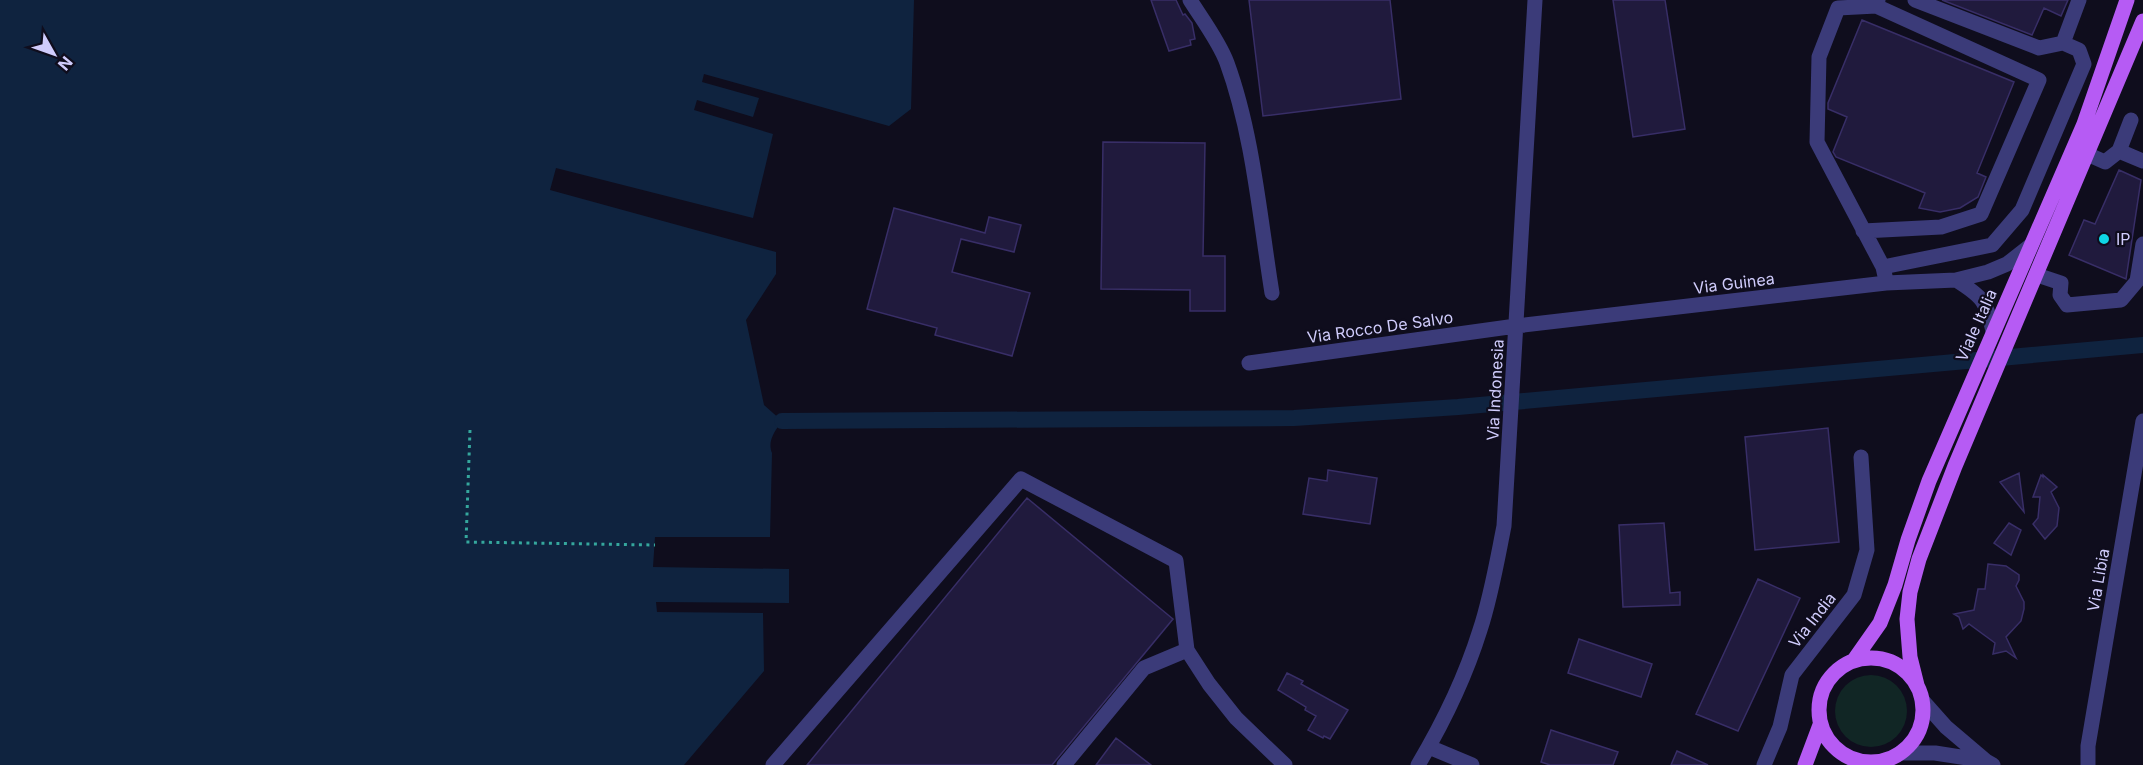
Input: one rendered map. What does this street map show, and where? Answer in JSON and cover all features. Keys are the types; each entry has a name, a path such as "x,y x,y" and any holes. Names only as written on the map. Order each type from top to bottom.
{"main road":[{"name":"Viale Italia","path":"1854,660 1880,623 1929,481 2084,124 2127,0"},
{"path":"1920,693 1905,670 1888,660 1872,658 1854,660 1836,671 1823,688 1818,707 1820,725 1830,743 1847,757 1865,764 1885,760 1900,753 1913,741 1922,724 1920,693 1910,657 1906,619 1910,592 1919,559 1955,466 2143,21"},
{"path":"1805,765 1820,725"}],"street":[{"path":"1190,0 1227,62 1240,108 1252,165 1272,293"},
{"name":"Via Indonesia","path":"1418,765 1450,706 1480,630 1504,526 1535,0"},
{"path":"1883,267 1992,245 2022,210 2084,64 2079,50 2063,43 2039,48 1915,0"},
{"path":"2063,43 2079,0"},
{"path":"1863,231 1941,227 1981,214 2039,80 1877,3 1838,8 1819,57 1817,142 1863,231 1883,267 1886,284"},
{"path":"2087,154 2105,162 2119,151 2131,120"},
{"path":"2119,151 2143,161"},
{"path":"2037,274 2061,283 2060,295 2067,305 2121,300 2137,281 2143,244"},
{"name":"Via Guinea","path":"1516,327 1886,284 1956,280 1988,272 2007,264 2030,246"},
{"path":"1956,280 1977,293 1987,308 1991,334"},
{"name":"Via Rocco De Salvo","path":"1249,363 1516,327"},
{"name":"Via Libia","path":"2088,765 2088,746 2143,421"},
{"name":"Via India","path":"1764,765 1780,726 1792,675 1854,595 1867,550 1861,457"},
{"path":"773,765 1021,479 1176,561 1186,650 1236,718 1285,765"},
{"path":"1064,765 1144,668 1186,650"},
{"path":"1920,693 1946,727 1989,763"},
{"name":"Via Libia","path":"2077,765 2088,746"},
{"path":"1429,747 1472,765"},
{"path":"1900,753 1935,753 1989,763"}],"path":[{"path":"470,429 466,542 655,544"}],"green space":[{"path":"1871,675 1891,681 1901,691 1907,711 1901,731 1891,741 1871,747 1851,741 1841,731 1835,711 1841,691 1851,681"}],"water":[{"path":"0,0 914,0 911,109 889,126 704,74 702,82 759,98 753,117 697,100 694,110 773,134 753,218 556,168 550,190 776,252 776,274 746,320 764,405 782,421 772,436 770,444 772,453 770,537 655,537 653,567 789,569 789,603 656,602 657,612 763,613 764,671 684,765 0,765"}],"building":[{"path":"1151,0 1176,0 1183,15 1185,14 1192,23 1195,39 1190,40 1191,45 1169,51"},
{"path":"1249,0 1390,0 1401,99 1263,116"},
{"path":"1613,0 1665,0 1685,129 1633,137"},
{"path":"1942,0 2068,0 2061,16 2044,8 2032,35"},
{"path":"1862,20 2014,82 1977,173 1986,177 1978,197 1960,208 1940,212 1919,208 1925,193 1836,157 1833,152 1847,117 1828,109 1828,103"},
{"path":"1103,142 1205,143 1203,256 1225,256 1225,311 1190,311 1190,290 1101,289"},
{"name":"IP","path":"2119,170 2141,180 2126,279 2069,255 2084,220 2095,224"},
{"path":"894,208 985,233 989,217 1021,225 1014,252 961,239 952,272 1030,293 1012,356 935,335 937,328 867,309"},
{"path":"1828,428 1839,542 1755,550 1745,437"},
{"path":"1328,470 1377,478 1370,524 1303,514 1309,478 1327,481"},
{"path":"2019,473 2024,512 2000,482"},
{"path":"2041,475 2057,487 2051,492 2059,508 2057,526 2045,539 2033,524 2038,518 2040,497 2033,497"},
{"path":"1027,498 1173,619 1052,765 807,765"},
{"path":"1664,523 1670,593 1680,592 1680,605 1623,607 1619,525"},
{"path":"2009,523 2021,530 2011,555 1994,543"},
{"path":"1988,564 2006,566 2019,575 2016,586 2024,602 2024,609 2021,621 2006,637 2016,658 2006,651 1993,654 1995,643 1969,624 1963,629 1959,617 1954,614 1974,610 1978,589 1985,589"},
{"path":"1758,579 1800,598 1738,731 1696,714"},
{"path":"1579,639 1652,664 1641,697 1568,673"},
{"path":"1287,673 1303,681 1301,684 1348,710 1330,739 1308,730 1316,716 1278,690"},
{"path":"1551,730 1618,752 1613,765 1550,765 1541,762"},
{"path":"1116,738 1151,765 1096,765"},
{"path":"1677,751 1708,765 1671,765"}],"waterway":[{"path":"782,421 1294,418 1458,407 2143,345"}],"place":[{"name":"IP","path":"2104,239"}]}
